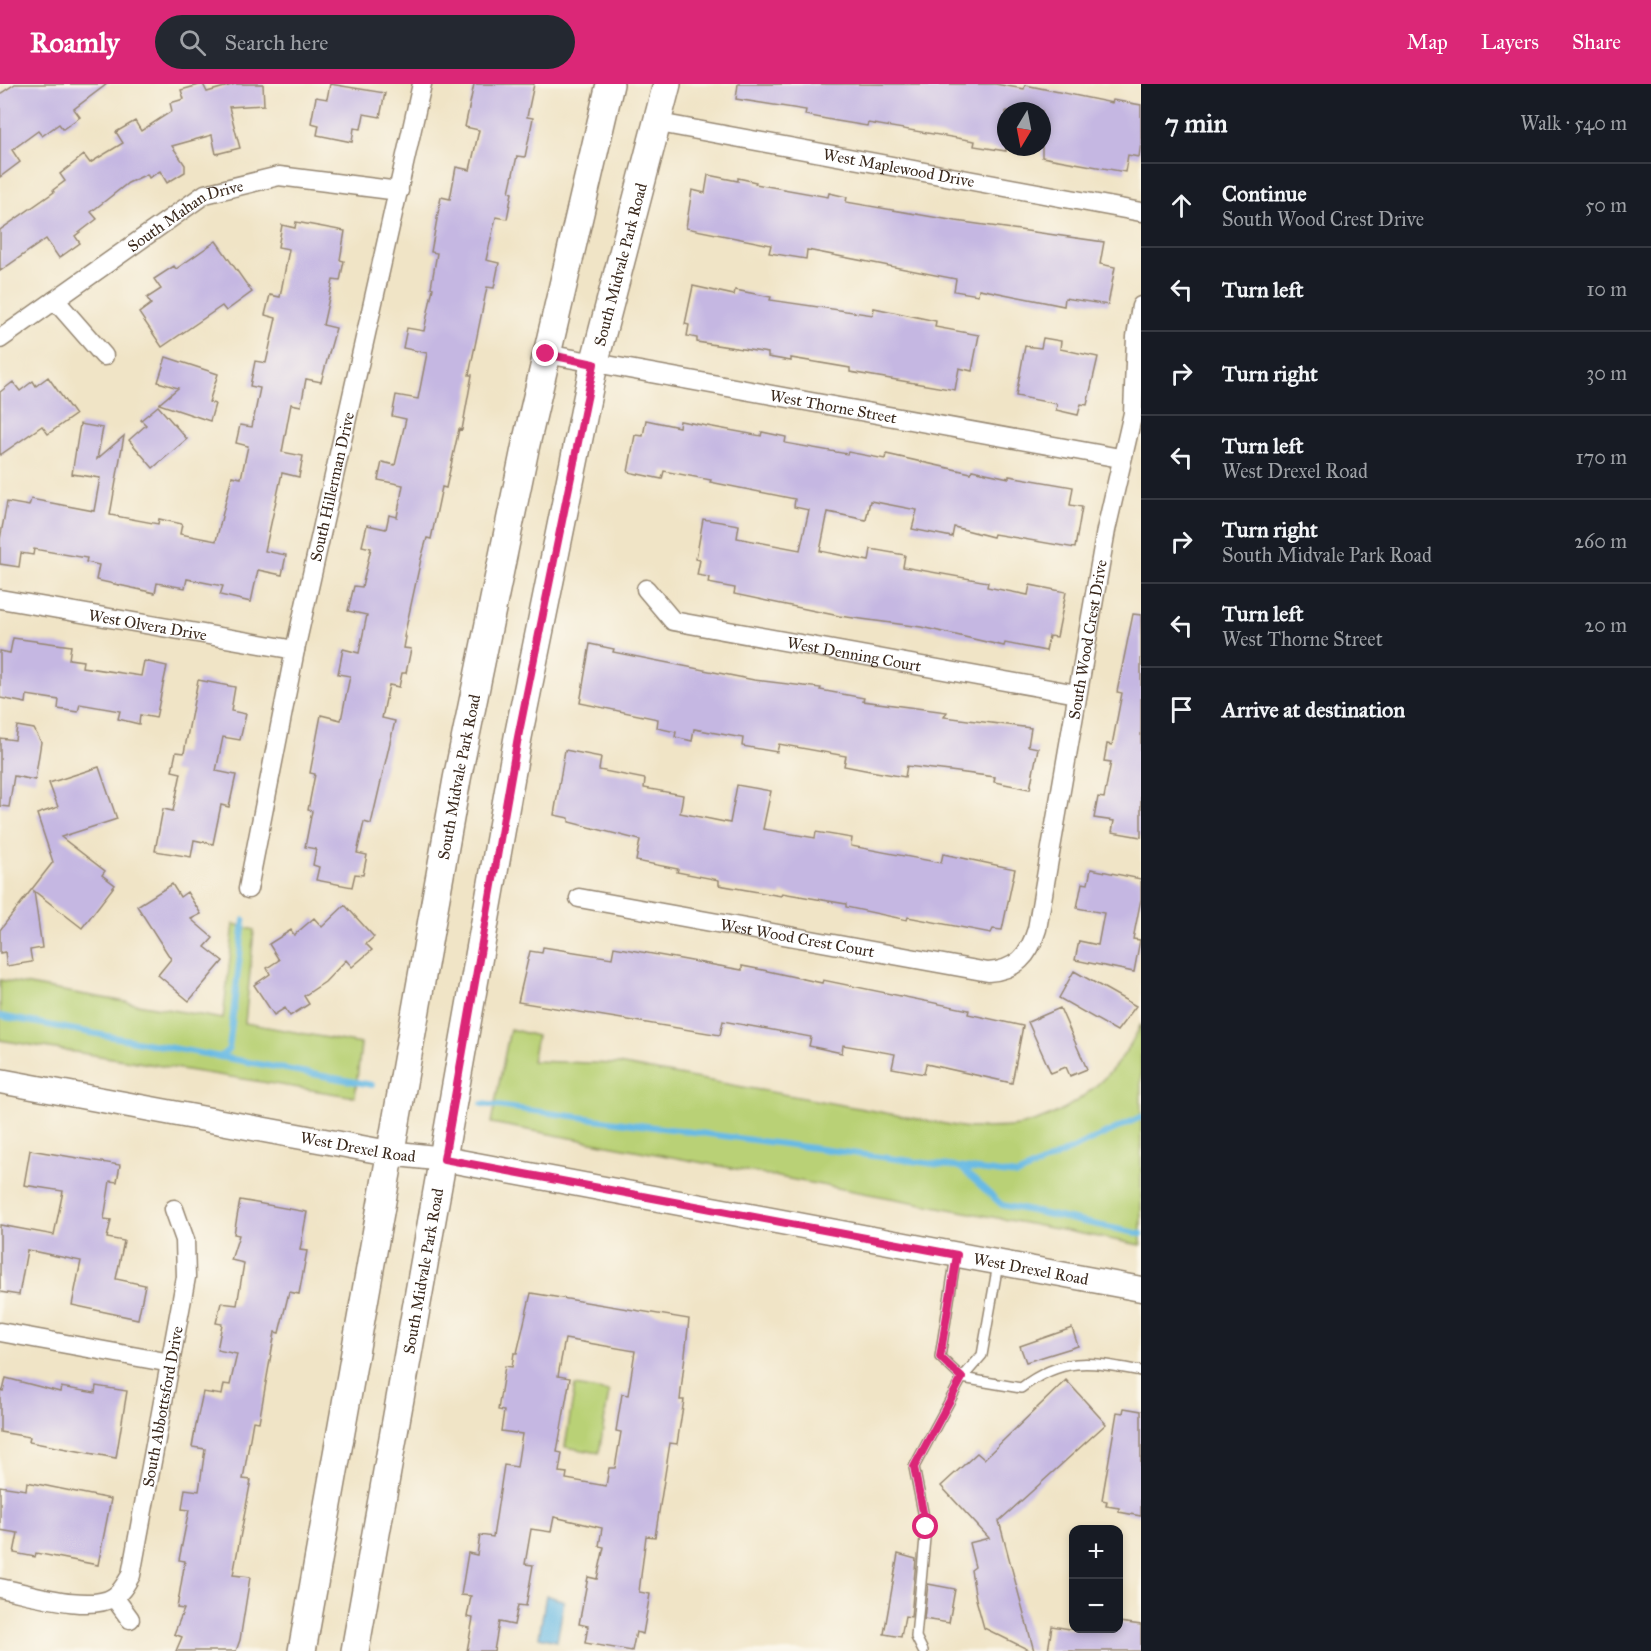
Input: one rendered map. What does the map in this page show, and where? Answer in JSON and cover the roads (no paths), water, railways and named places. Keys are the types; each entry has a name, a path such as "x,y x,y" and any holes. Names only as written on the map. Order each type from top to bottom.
{"main road":[{"name":"South Midvale Park Road","path":"302,1651 457,779 546,354 610,84"},
{"name":"South Midvale Park Road","path":"355,1651 518,737 594,364 667,84"}],"street":[{"name":"South Hillerman Drive","path":"248,889 295,650 422,84"},
{"name":"West Maplewood Drive","path":"658,123 1141,212"},
{"name":"South Mahan Drive","path":"0,339 205,194 279,176 399,191"},
{"path":"55,300 104,356"},
{"name":"South Wood Crest Drive","path":"1018,972 1030,950 1037,929 1120,459 1133,413 1136,337 1141,306"},
{"name":"West Thorne Street","path":"546,354 1120,459"},
{"name":"West Denning Court","path":"646,588 673,621 1077,694"},
{"name":"West Olvera Drive","path":"0,599 295,650"},
{"name":"West Wood Crest Court","path":"579,898 978,971 1018,972"},
{"name":"West Drexel Road","path":"0,1081 389,1153 444,1159 1141,1289"},
{"name":"South Abbottsford Drive","path":"114,1597 123,1588 133,1568 171,1363 187,1258 185,1240 174,1209"},
{"path":"0,1332 171,1363"},
{"path":"0,1588 87,1603 102,1602 114,1597 130,1619"}],"lane":[{"path":"957,1255 940,1357 962,1378 1021,1388 1041,1373 1088,1362 1141,1371"},
{"path":"923,1651 916,1637 926,1527 914,1467 962,1378 982,1355 998,1263"}],"water":[{"path":"546,1595 564,1601 557,1641 539,1637"}],"waterway":[{"path":"220,1057 229,1049 244,920"},
{"path":"0,1016 372,1085"},
{"path":"482,1104 1017,1175 1141,1117"},
{"path":"961,1168 1002,1205 1141,1234"}]}
